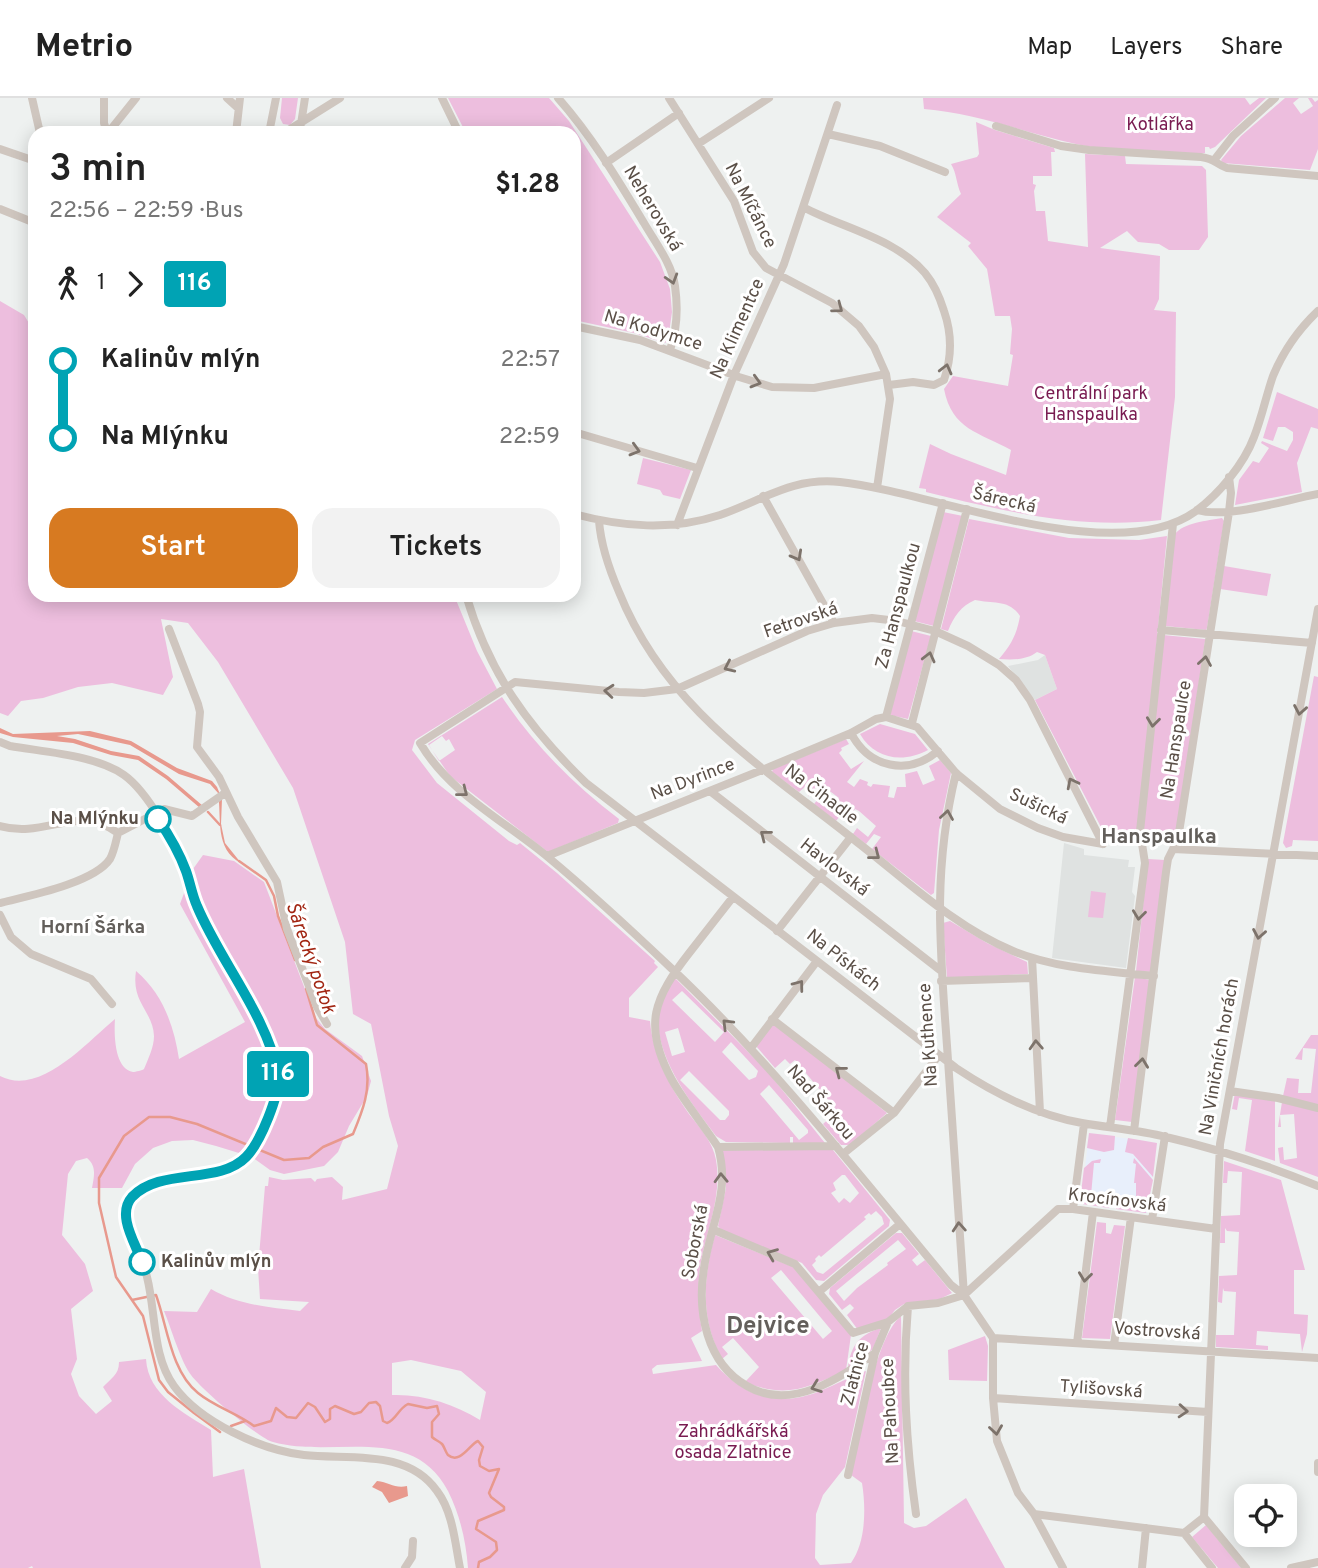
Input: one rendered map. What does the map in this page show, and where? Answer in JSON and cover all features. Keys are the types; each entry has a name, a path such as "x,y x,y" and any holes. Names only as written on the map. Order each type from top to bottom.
{"street":[{"path":"32,98 38,126"},
{"path":"104,98 105,126"},
{"path":"114,126 136,98"},
{"path":"227,98 238,108"},
{"path":"237,126 240,98"},
{"path":"270,126 276,98"},
{"path":"301,124 305,98"},
{"path":"297,126 341,98"},
{"path":"442,98 456,126"},
{"name":"Neherovská","path":"558,98 580,126"},
{"name":"Na Míčánce","path":"670,98 734,201 753,252 766,268 821,296 851,318 874,347 889,385 888,416 877,488"},
{"path":"698,144 769,98"},
{"path":"1214,159 1225,145 1275,98"},
{"name":"Na Klimentce","path":"677,525 734,375 778,276 837,105"},
{"path":"606,163 679,113"},
{"path":"996,126 1061,146 1214,159 1227,167 1318,176"},
{"name":"Neherovská","path":"581,127 660,249 675,283 677,314 670,350"},
{"path":"828,134 880,146 945,172"},
{"path":"0,149 28,159"},
{"path":"803,207 885,244 907,258 925,273 938,294 949,326 950,352 944,380 934,385 913,382 889,385"},
{"path":"0,209 28,220"},
{"name":"Šárecká","path":"581,516 641,526 677,525 719,515 802,482 815,481 844,482 877,488 1065,529 1140,531 1173,524 1197,510 1245,457 1281,361 1299,332 1318,311"},
{"name":"Na Kodymce","path":"581,327 610,332 670,350 772,387 793,388 847,383 886,374"},
{"path":"581,434 697,468"},
{"name":"Na Hanspaulce","path":"1134,1131 1166,872 1168,859 1178,839 1229,512 1229,477"},
{"path":"1197,510 1210,514 1229,512 1318,494"},
{"path":"763,496 834,623"},
{"name":"Za Hanspaulkou","path":"886,717 943,503"},
{"path":"912,723 967,509"},
{"name":"Na Čihadle","path":"599,521 602,545 624,606 645,646 677,689 706,721 762,770 974,931 1032,958 1154,976"},
{"name":"Na Hanspaulce","path":"1110,1128 1146,863 1140,831 1173,524"},
{"name":"Na Pískách","path":"468,602 480,635 506,688 550,748 586,783 948,1062 993,1091 1040,1112 1084,1124 1165,1136 1220,1150 1318,1186"},
{"name":"Na Viničních horách","path":"1204,1517 1220,1150 1318,609"},
{"name":"Fetrovská","path":"420,743 515,682 620,692 644,693 677,689 807,631 834,623 872,618 935,631 968,646 999,665 1016,680 1030,700 1103,844"},
{"path":"169,629 200,712 197,747 219,777 221,795 276,881 287,929 317,1007 327,1024"},
{"path":"1161,630 1312,643"},
{"path":"886,717 912,723 938,751 922,762 907,766 883,763 871,757 856,743 851,733 876,719 886,717"},
{"name":"Na Dyrince","path":"547,856 851,733"},
{"path":"0,742 101,763 113,768 134,784 178,852 197,906 267,1038 278,1076 277,1093 269,1116 246,1157 233,1166 148,1185 130,1199 126,1209 128,1225 146,1274 160,1351 167,1374 175,1387 217,1423 270,1448 306,1455 373,1458 396,1462 417,1472 438,1491 451,1520 460,1568"},
{"name":"Nad Šárkou","path":"420,743 439,772 547,856 613,913 751,1048 951,1285 964,1295 993,1338"},
{"name":"Sušická","path":"938,751 956,773 1000,809 1063,837 1103,844"},
{"name":"Na Kuthence","path":"956,773 943,836 938,906 940,970 964,1295"},
{"name":"Havlovská","path":"710,791 940,970"},
{"path":"0,903 49,891 101,869 111,857 118,833 164,809 192,816 221,795"},
{"path":"0,826 15,830 32,830 82,819 97,821 118,833"},
{"path":"777,931 851,837"},
{"path":"1173,849 1318,856"},
{"name":"Soborská","path":"733,897 667,981 658,1002 656,1032 659,1048 672,1079 718,1147 722,1183 704,1267 702,1304 708,1342 721,1363 740,1382 752,1389 778,1395 802,1393 824,1385 875,1353"},
{"path":"0,915 11,937 31,954 91,979 112,1004"},
{"path":"1032,958 1040,1112"},
{"path":"751,1048 817,961"},
{"path":"941,981 1033,978"},
{"path":"772,1019 894,1113"},
{"path":"843,1154 894,1113 939,1055"},
{"path":"1230,1091 1278,1098 1318,1108"},
{"path":"1073,1209 1084,1124"},
{"path":"1152,1220 1165,1136"},
{"path":"718,1147 836,1146"},
{"name":"Krocínovská","path":"964,1295 1058,1209 1216,1229"},
{"path":"1077,1343 1093,1212"},
{"path":"1114,1345 1131,1217"},
{"path":"820,1291 900,1224"},
{"path":"714,1230 795,1264 853,1333 888,1322"},
{"path":"908,1306 939,1303 964,1295"},
{"name":"Zlatnice","path":"848,1475 875,1353 888,1322 908,1306"},
{"name":"Na Pahoubce","path":"908,1306 904,1350 906,1444 916,1514"},
{"path":"993,1338 993,1398 997,1441 1018,1493 1034,1514 1063,1568"},
{"name":"Vostrovská","path":"993,1338 1318,1359"},
{"name":"Tylišovská","path":"993,1398 1208,1412"},
{"path":"1318,1463 1318,1472"},
{"path":"1034,1514 1184,1533 1212,1568"},
{"path":"1184,1533 1204,1517 1246,1568"},
{"path":"1142,1568 1146,1528"},
{"path":"405,1568 412,1558 413,1541"},
{"path":"1291,1568 1318,1562"}],"shaded area":[{"path":"1045,655 1057,689 1035,700 1008,666 1038,660"},
{"path":"0,728 13,734 90,731 131,741 177,768 212,781 222,799 221,824 225,843 241,863 232,857 223,841 221,832 218,793 210,784 179,774 130,745 78,734 57,736 139,756 203,806 200,808 166,779 138,760 73,743 13,737 0,733"},
{"path":"1064,843 1084,849 1084,855 1129,860 1128,867 1135,867 1132,892 1135,896 1126,968 1052,958"},
{"path":"1089,1133 1157,1143 1147,1213 1081,1203"},
{"path":"377,1481 399,1487 407,1486 408,1496 389,1503 382,1492 372,1487"}],"green space":[{"path":"282,98 298,98 295,119 290,125 283,124 280,118"},
{"path":"448,98 549,98 572,126 462,126"},
{"name":"Kotlářka","path":"923,98 1245,98 1250,105 1259,98 1266,98 1215,147 1205,147 1205,153 1199,154 1122,150 1076,144 981,119 924,109"},
{"path":"1285,98 1299,98 1293,103 1301,114 1313,106 1308,98 1315,102 1318,100 1318,149 1310,170 1223,163 1221,160 1241,136"},
{"name":"Centrální park Hanspaulka","path":"976,122 1054,148 1055,152 1051,152 1052,176 1033,176 1033,184 1036,185 1036,211 1045,211 1048,241 1088,247 1085,154 1125,156 1126,164 1202,166 1206,170 1208,237 1199,250 1169,250 1159,244 1138,242 1127,231 1100,248 1160,256 1159,299 1154,310 1176,312 1175,397 1161,520 1101,523 1071,521 1013,512 926,492 926,489 919,488 930,444 1006,475 1011,450 960,422 948,403 944,389 953,376 1008,386 1013,355 1010,354 1010,316 995,316 987,269 968,246 971,243 937,217 961,194 951,164 977,157 979,154"},
{"path":"581,140 660,262 670,289 672,312 668,340 665,343 581,322"},
{"name":"Zahrádkářská osada Zlatnice","path":"0,301 24,315 28,322 28,602 457,602 477,651 497,689 415,740 412,750 437,783 509,841 517,845 520,843 557,873 655,961 658,967 629,998 629,1017 650,1021 663,1070 709,1141 716,1160 716,1198 699,1278 702,1331 691,1338 702,1361 657,1365 652,1369 653,1374 716,1365 738,1385 751,1392 777,1399 791,1399 820,1391 866,1371 845,1467 823,1495 816,1514 815,1558 820,1565 851,1563 860,1545 864,1524 862,1483 851,1475 858,1438 875,1366 891,1328 901,1316 904,1523 914,1528 926,1526 966,1498 1005,1568 468,1568 462,1528 448,1491 433,1470 414,1457 393,1450 370,1447 296,1446 273,1442 230,1412 206,1391 187,1369 164,1311 197,1312 211,1289 243,1302 300,1311 309,1302 260,1299 258,1268 265,1186 268,1186 269,1177 283,1180 311,1178 315,1182 317,1179 332,1177 343,1187 342,1200 387,1189 398,1146 389,1116 371,1024 353,1014 345,942 293,788 218,662 188,623 161,619 173,677 163,695 112,683 78,687 43,698 21,701 8,716 0,713","holes":["411,1360 461,1371 486,1392 480,1420 438,1401 416,1396 392,1395 392,1363"]},
{"path":"1277,392 1318,409 1318,429 1311,427 1297,463 1302,492 1235,505 1239,480 1253,461 1259,463 1269,448 1261,443 1262,441 1287,451 1293,440 1293,432 1285,427 1278,427 1273,441 1263,438"},
{"path":"643,458 691,470 680,499 637,484"},
{"path":"943,512 963,516 934,626 914,621"},
{"path":"1222,518 1224,521 1206,630 1165,626 1174,535 1190,525"},
{"path":"969,519 1069,538 1139,540 1167,536 1137,843 1113,840 1103,831 1035,700 1057,689 1045,655 1037,652 1024,658 999,659 1015,633 1020,616 1016,611 1000,603 975,600 958,612 948,631 951,632 941,629"},
{"path":"1224,566 1271,574 1267,596 1220,589"},
{"path":"911,631 931,636 908,719 890,715"},
{"path":"1163,635 1205,639 1175,842 1144,841 1142,832"},
{"path":"1314,676 1318,677 1318,841 1293,840 1292,846 1286,848 1283,843"},
{"path":"502,697 541,747 570,778 619,819 618,823 548,852 450,776 439,761 455,750 449,739 446,741 442,736 429,745 432,750 428,744"},
{"path":"880,724 915,734 928,750 900,758 882,754 866,743 860,734"},
{"path":"846,739 849,744 841,748 839,753 851,769 864,761 847,782 854,787 860,779 868,782 867,785 871,787 873,784 890,786 888,797 894,798 897,787 906,787 905,774 917,771 923,785 935,780 929,766 940,760 951,773 939,830 934,893 931,895 872,849 881,837 874,834 866,844 853,834 857,828 868,837 876,826 859,811 855,809 852,813 846,808 836,821 814,804 819,798 831,808 839,798 819,783 808,797 811,790 806,786 799,792 772,772 773,769"},
{"path":"203,855 234,861 264,882 316,1018 325,1029 362,1056 371,1081 367,1096 349,1126 338,1152 324,1166 284,1174 270,1170 252,1157 216,1146 193,1140 172,1141 153,1148 135,1164 122,1188 92,1188 92,1165 87,1158 76,1161 68,1174 62,1235 85,1264 93,1291 71,1309 77,1359 71,1374 79,1396 96,1414 112,1401 103,1387 116,1373 119,1362 146,1359 148,1372 160,1393 179,1410 211,1430 213,1477 244,1469 261,1568 0,1568 0,1076 15,1081 47,1073 77,1053 115,1019 116,1050 122,1064 133,1072 144,1069 154,1036 153,1027 139,999 135,982 136,971 153,990 166,1011 179,1059 245,1022 180,904 193,869"},
{"path":"1148,859 1165,860 1151,972 1136,971"},
{"path":"1091,891 1106,893 1103,918 1088,917"},
{"path":"950,921 1027,962 1028,974 947,978 943,923"},
{"path":"1135,977 1150,980 1132,1122 1115,1120"},
{"path":"675,978 767,1071 825,1143 793,1143 793,1137 790,1137 790,1143 726,1142 716,1136 678,1081 667,1060 660,1039 658,1018 663,997","holes":["682,991 724,1032 715,1042 672,1000","678,1028 685,1052 672,1056 665,1032","731,1042 758,1071 756,1077 749,1080 722,1052","689,1071 729,1111 725,1120 720,1120 680,1080","769,1085 808,1130 799,1140 760,1094"]},
{"path":"774,1023 887,1113 850,1145 841,1145 823,1124 833,1115 835,1118 840,1114 795,1060 790,1064 785,1059 775,1068 756,1046"},
{"path":"1311,1035 1318,1035 1318,1106 1283,1096 1287,1078 1299,1079 1298,1093 1311,1093 1316,1049 1303,1048 1302,1060 1295,1059"},
{"path":"1235,1093 1275,1100 1275,1161 1245,1151 1252,1100 1239,1098 1237,1110 1232,1109"},
{"path":"1282,1102 1318,1109 1318,1177 1280,1163 1278,1148 1283,1147 1284,1160 1297,1158 1294,1114 1280,1115 1281,1127 1278,1127"},
{"path":"1089,1133 1115,1136 1114,1150 1104,1152 1087,1148"},
{"path":"1128,1138 1157,1143 1153,1177 1133,1154 1125,1152"},
{"path":"721,1149 833,1150 890,1220 889,1226 824,1281 816,1280 802,1263 721,1230 718,1226 726,1188","holes":["845,1175 859,1193 850,1203 844,1198 839,1203 831,1193 836,1190 833,1183","876,1211 884,1224 823,1274 817,1272 812,1265 815,1259 819,1255 821,1257 866,1219 864,1217 869,1213 871,1215"]},
{"path":"1134,1158 1153,1180 1146,1213 1116,1209 1117,1198 1136,1199"},
{"path":"1101,1159 1100,1163 1094,1163 1091,1195 1110,1197 1109,1208 1082,1204 1080,1201 1084,1168 1092,1161"},
{"path":"1224,1161 1281,1180 1305,1270 1294,1270 1294,1314 1308,1315 1302,1352 1300,1334 1257,1331 1256,1345 1268,1346 1268,1350 1216,1347 1216,1335 1234,1335 1236,1292 1224,1291 1223,1288 1222,1303 1218,1302 1219,1276 1237,1275 1239,1232 1227,1231 1225,1228 1225,1243 1220,1243 1221,1216 1240,1215 1242,1172 1228,1171 1227,1183 1223,1183"},
{"path":"1097,1222 1106,1223 1106,1233 1111,1234 1114,1225 1125,1226 1110,1339 1082,1338"},
{"path":"896,1233 902,1233 919,1254 912,1260 917,1266 925,1260 952,1293 940,1299 904,1304 887,1320 858,1330 847,1315 854,1308 850,1304 842,1310 829,1294 830,1288","holes":["898,1240 906,1249 844,1301 836,1291"]},
{"path":"715,1235 793,1267 851,1335 846,1370 808,1386 773,1390 745,1382 759,1367 733,1338 722,1347 728,1354 722,1359 710,1329 706,1298 708,1267","holes":["781,1270 832,1331 823,1339 771,1278"]},
{"path":"881,1328 873,1349 848,1368 857,1342"},
{"path":"985,1336 988,1346 987,1381 949,1380 948,1350"},
{"path":"1206,1525 1241,1568 1218,1568 1192,1537"}],"waterway":[{"name":"Šárecký potok","path":"208,812 220,825"},
{"name":"Šárecký potok","path":"239,861 266,880 295,960"},
{"name":"Šárecký potok","path":"220,1432 168,1392 159,1380 143,1316 116,1277 99,1203 99,1178 124,1136 149,1117 170,1117 197,1124 284,1160 309,1158 323,1147 353,1134 367,1091 366,1064 317,1025 306,989"},
{"name":"Šárecký potok","path":"132,1300 156,1295 176,1361 189,1384 205,1398 254,1426 271,1421 276,1408 287,1417 296,1418 308,1403 315,1407 325,1422 330,1419 330,1409 335,1406 354,1414 361,1412 369,1403 376,1402 380,1406 383,1421 387,1423 408,1404 427,1408 437,1406 439,1414 432,1422 432,1437 442,1444 448,1455 461,1456 478,1441 483,1447 480,1466 489,1471 499,1469 489,1493 504,1510 478,1521 476,1529 496,1542 497,1550 479,1562 478,1568"},
{"name":"Šárecký potok","path":"231,1426 245,1421"}],"bus line":[{"name":"116","path":"142,1262 126,1216 130,1199 148,1185 222,1170 246,1157 269,1116 277,1093 278,1076 267,1038 197,906 178,852 158,819"}],"place":[{"name":"Na Mlýnku","path":"158,819"},
{"name":"Kalinův mlýn","path":"142,1262"}],"district":[{"name":"Hanspaulka","path":"1159,837"},
{"name":"Horní Šárka","path":"93,928"},
{"name":"Dejvice","path":"768,1327"}]}
